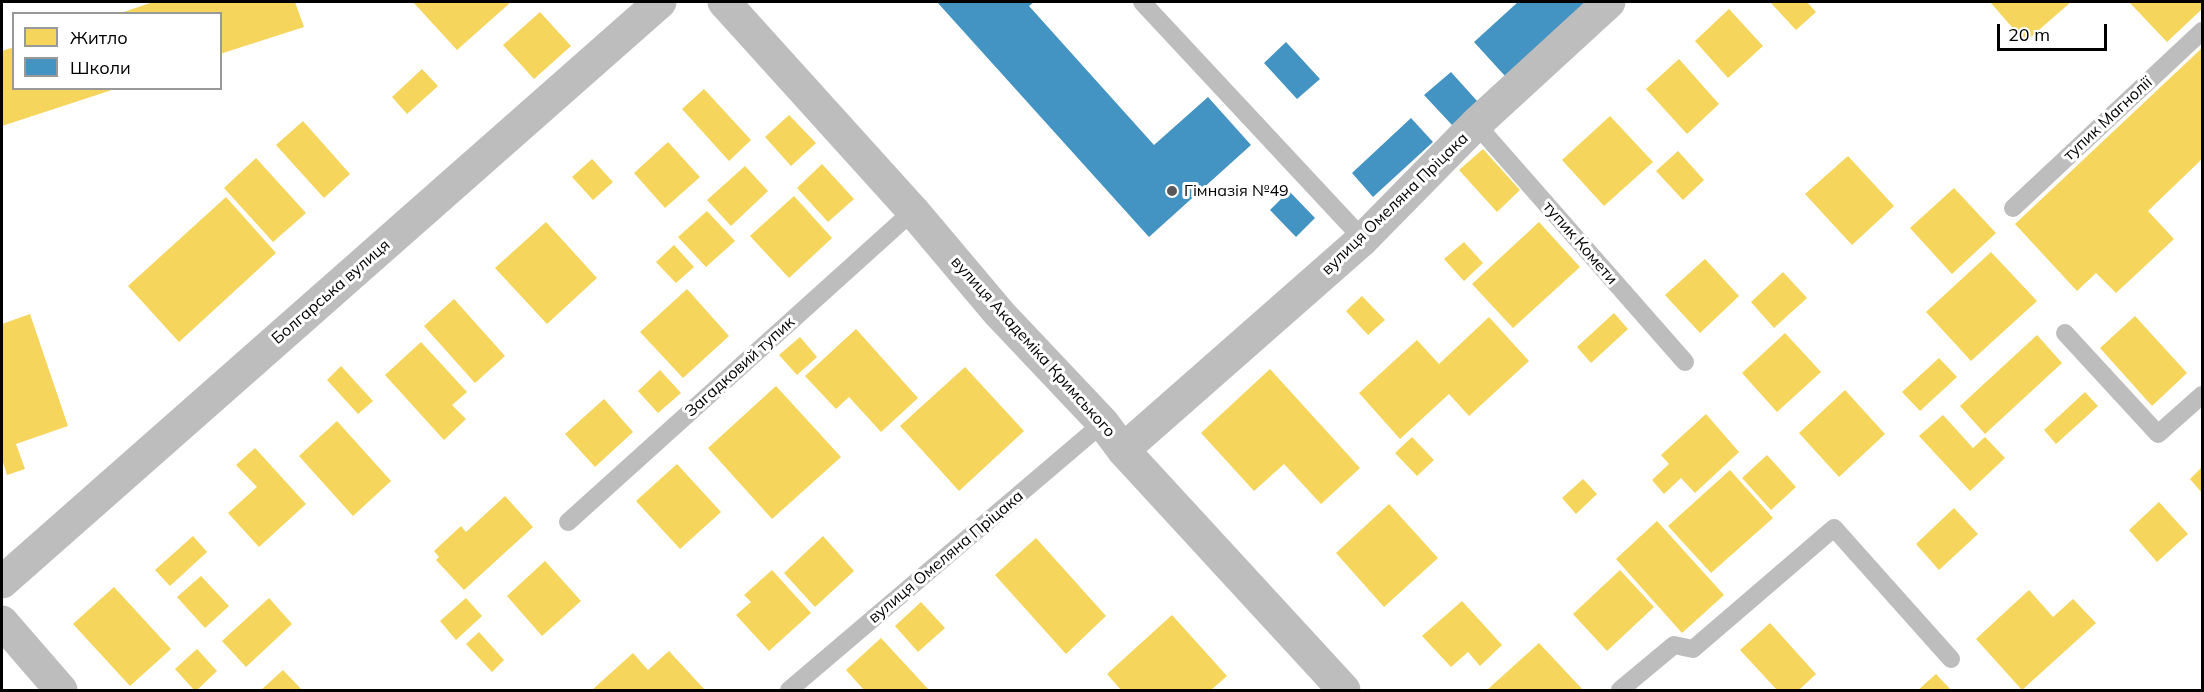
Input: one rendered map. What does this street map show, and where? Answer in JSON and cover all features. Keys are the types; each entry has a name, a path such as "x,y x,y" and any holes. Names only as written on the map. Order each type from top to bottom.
{"street":[{"name":"Болгарська вулиця","path":"2,582 660,2"},
{"name":"вулиця Академіка Кримського","path":"724,2 913,211 999,313 1103,423 1123,450 1344,690"},
{"name":"вулиця Омеляна Пріцака","path":"1123,450 1364,239 1476,124 1609,2"},
{"path":"2,621 61,690"}],"lane":[{"path":"1142,2 1364,239"},
{"name":"тупик Магнолії","path":"2013,208 2202,31"},
{"name":"тупик Комети","path":"1476,124 1684,362"},
{"name":"Загадковий тупик","path":"568,522 913,211"},
{"path":"2065,333 2158,434 2202,395"},
{"name":"вулиця Омеляна Пріцака","path":"789,690 1103,423"},
{"path":"1620,690 1674,645 1693,649 1834,528 1951,659"}],"building: Житло":[{"path":"153,2 295,2 304,27 222,53 222,12 124,12"},
{"path":"413,2 511,2 457,50"},
{"path":"1770,2 1807,2 1816,12 1796,30"},
{"path":"1990,2 2071,2 2025,42"},
{"path":"2129,2 2202,2 2202,9 2167,42"},
{"path":"1729,9 1763,46 1728,78 1695,41"},
{"path":"540,12 571,46 534,79 503,45"},
{"path":"12,48 12,90 112,90 2,126 2,51"},
{"path":"2202,48 2202,159 2148,211 2174,239 2116,293 2096,273 2077,291 2015,224"},
{"path":"1679,59 1719,104 1687,134 1646,89"},
{"path":"422,69 438,86 407,114 392,97"},
{"path":"704,89 751,140 729,161 682,109"},
{"path":"789,115 816,143 791,166 765,137"},
{"path":"1610,116 1653,162 1604,206 1562,160"},
{"path":"303,121 350,174 324,198 276,145"},
{"path":"668,142 700,177 665,208 634,173"},
{"path":"1483,149 1520,190 1497,212 1459,170"},
{"path":"1678,151 1704,180 1683,200 1656,171"},
{"path":"1848,156 1894,206 1852,245 1805,194"},
{"path":"256,158 306,213 273,242 224,188"},
{"path":"592,159 613,182 593,200 572,177"},
{"path":"822,164 854,199 828,222 797,188"},
{"path":"745,166 768,191 731,226 707,200"},
{"path":"1954,188 1996,233 1952,274 1910,228"},
{"path":"794,196 832,238 789,278 750,236"},
{"path":"226,197 276,253 179,342 128,286"},
{"path":"707,211 735,241 706,267 678,237"},
{"path":"546,222 597,278 547,324 495,268"},
{"path":"1539,222 1580,267 1513,328 1472,284"},
{"path":"1464,242 1483,263 1464,281 1444,259"},
{"path":"674,245 694,267 676,283 656,262"},
{"path":"1991,252 2037,301 1971,361 1926,312"},
{"path":"1705,259 1739,296 1700,333 1665,295"},
{"path":"1783,272 1807,298 1774,328 1751,302"},
{"path":"687,289 729,336 683,378 640,332"},
{"path":"1362,296 1385,320 1368,335 1346,311"},
{"path":"454,299 505,356 475,383 424,326"},
{"path":"1614,313 1628,329 1591,363 1577,347"},
{"path":"30,314 68,426 16,444 25,469 7,475 2,459 2,324"},
{"path":"2135,316 2187,373 2152,406 2100,348"},
{"path":"1489,317 1529,361 1469,416 1449,394 1400,439 1359,393 1417,340 1439,364"},
{"path":"856,329 918,398 881,432 849,397 836,409 805,376"},
{"path":"1785,333 1821,372 1777,412 1742,373"},
{"path":"2037,335 2062,363 1985,434 1960,406"},
{"path":"800,337 817,357 797,375 779,355"},
{"path":"421,342 467,392 452,405 466,419 444,440 385,375"},
{"path":"1939,358 1957,377 1920,411 1902,392"},
{"path":"341,366 373,401 358,414 327,380"},
{"path":"965,367 1024,431 959,491 900,426"},
{"path":"1270,369 1360,468 1321,504 1284,464 1254,491 1201,433"},
{"path":"660,370 681,393 658,413 638,391"},
{"path":"776,386 841,457 772,519 708,448"},
{"path":"1845,390 1885,434 1839,477 1799,433"},
{"path":"2085,392 2098,406 2056,444 2044,430"},
{"path":"604,399 633,432 595,467 565,434"},
{"path":"1706,414 1739,452 1695,493 1681,478 1664,494 1652,480 1669,464 1661,455"},
{"path":"1943,415 1973,448 1985,437 2005,458 1970,491 1919,436"},
{"path":"337,421 391,481 353,516 299,456"},
{"path":"1412,437 1434,460 1417,476 1395,453"},
{"path":"255,448 306,504 259,547 228,513 257,487 236,465"},
{"path":"1767,455 1796,487 1771,510 1742,478"},
{"path":"677,464 721,512 680,549 636,501"},
{"path":"2202,467 2202,493 2190,479"},
{"path":"1730,470 1773,518 1711,573 1668,526"},
{"path":"1583,479 1597,494 1576,514 1562,498"},
{"path":"505,496 533,527 464,590 436,560 439,557 434,551 461,526 466,532"},
{"path":"2159,502 2188,534 2157,562 2129,530"},
{"path":"1389,504 1438,558 1384,607 1336,553"},
{"path":"1954,508 1978,534 1939,570 1916,544"},
{"path":"1657,521 1724,595 1682,633 1616,559"},
{"path":"193,536 207,552 170,586 155,570"},
{"path":"823,536 854,571 815,607 784,573"},
{"path":"1036,538 1106,616 1066,654 995,575"},
{"path":"545,561 581,601 542,636 507,596"},
{"path":"772,570 811,613 769,651 736,615 751,602 744,595"},
{"path":"1620,570 1654,607 1607,651 1573,614"},
{"path":"201,576 229,606 205,628 177,597"},
{"path":"114,587 171,649 130,686 73,624"},
{"path":"2029,590 2053,617 2073,599 2096,623 2022,690 1976,639"},
{"path":"269,598 292,624 246,667 222,641"},
{"path":"466,598 482,616 456,640 440,621"},
{"path":"1462,601 1502,645 1480,666 1468,652 1451,667 1422,636"},
{"path":"921,602 945,628 918,652 895,626"},
{"path":"1172,615 1227,676 1211,690 1121,690 1107,674"},
{"path":"1770,623 1816,674 1799,690 1777,690 1740,650"},
{"path":"479,632 504,660 492,672 466,644"},
{"path":"881,638 929,690 864,690 846,670"},
{"path":"1539,643 1583,690 1487,690"},
{"path":"197,649 217,671 197,690 194,690 175,669"},
{"path":"669,651 705,690 592,690 633,653 648,670"},
{"path":"283,670 302,690 261,690"},
{"path":"1936,674 1951,690 1918,690"}],"building: Школи":[{"path":"937,2 1034,2 1029,6 1154,145 1208,97 1251,145 1149,237"},
{"path":"1518,2 1586,2 1505,76 1474,42"},
{"path":"1286,42 1320,79 1297,99 1264,63"},
{"path":"1451,72 1478,102 1452,125 1424,95"},
{"path":"1411,118 1433,142 1373,197 1352,173"},
{"path":"1289,191 1315,218 1296,237 1270,210"}],"place":[{"name":"Гімназія №49","path":"1172,191"}]}
